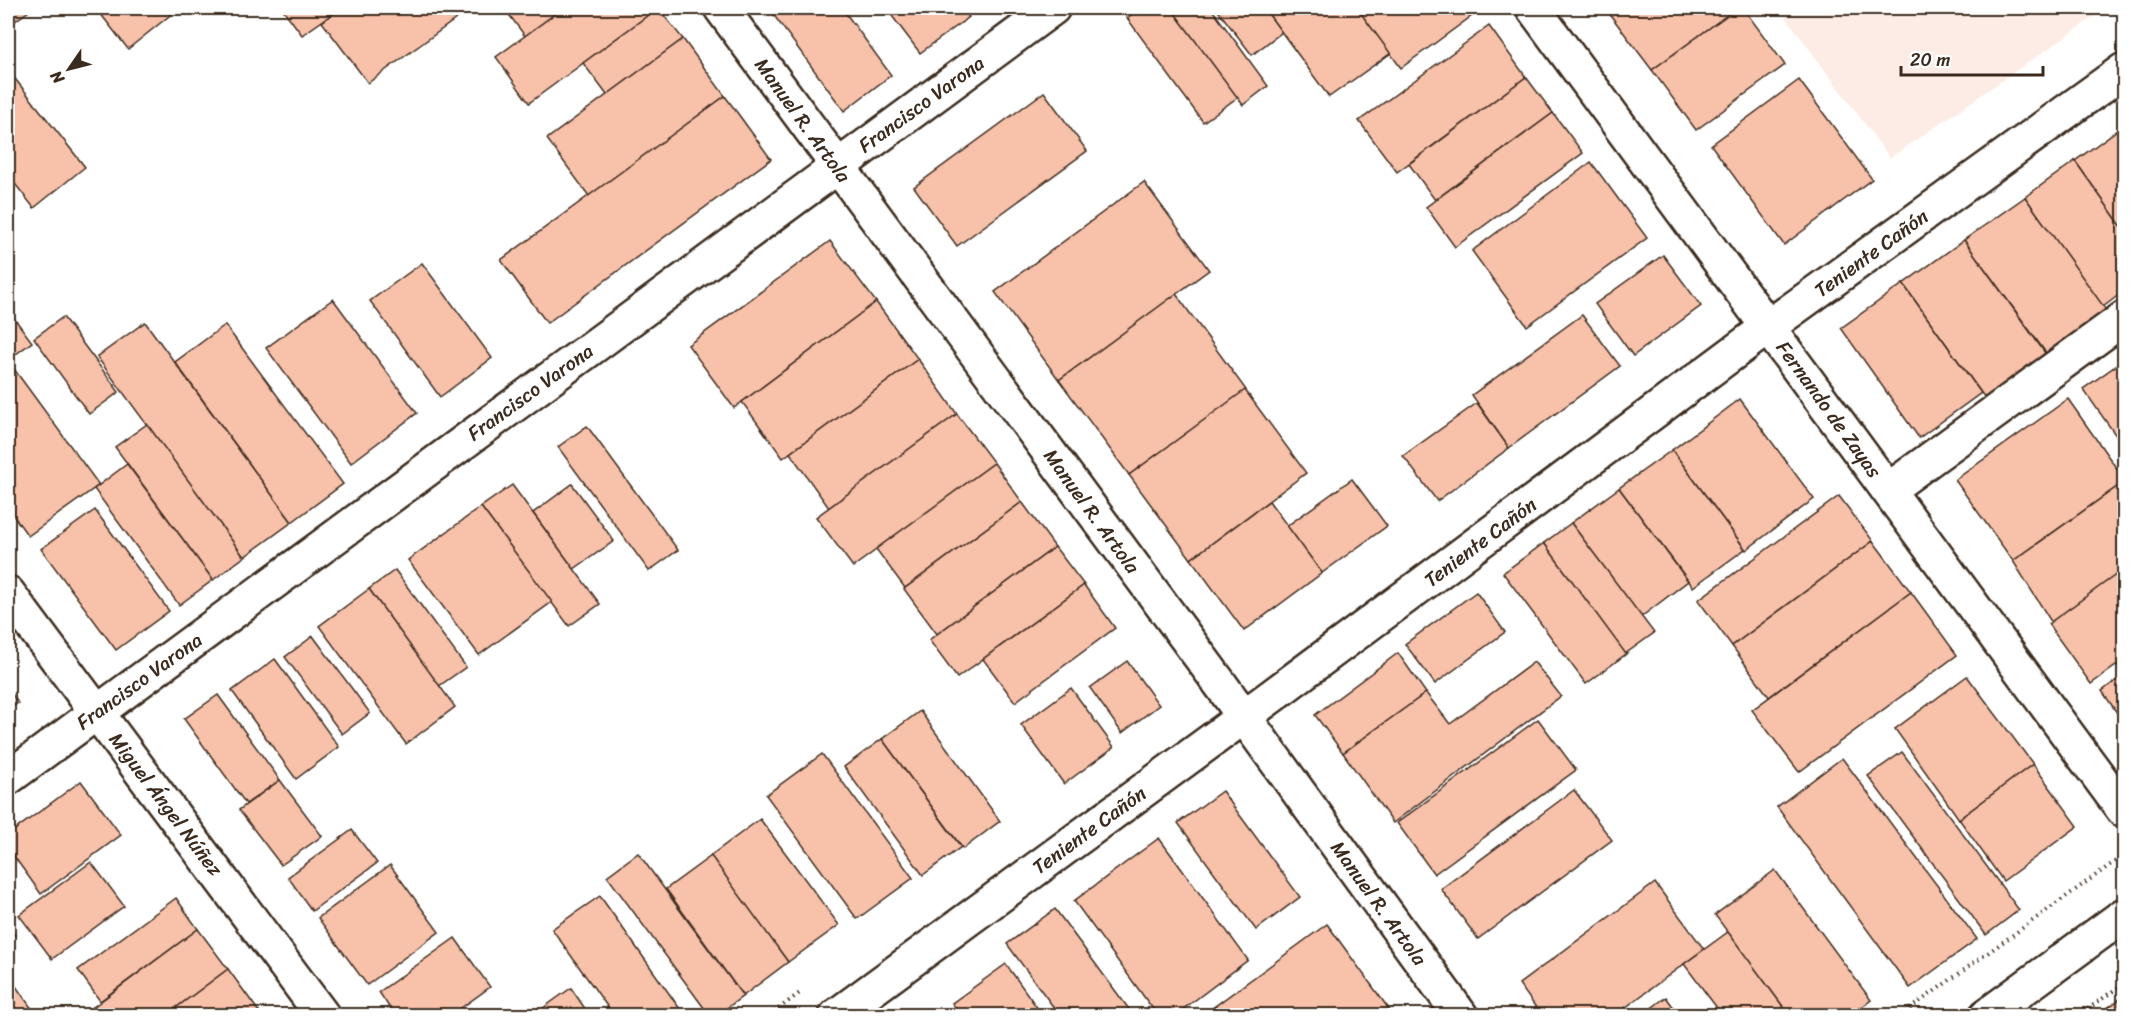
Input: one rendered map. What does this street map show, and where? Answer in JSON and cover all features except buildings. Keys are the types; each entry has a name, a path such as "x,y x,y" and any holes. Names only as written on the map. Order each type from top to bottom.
{"street":[{"name":"Manuel R. Artola","path":"721,8 1244,717 1461,1016"},
{"name":"Francisco Varona","path":"8,778 1053,8"},
{"name":"Fernando de Zayas","path":"1533,8 2124,811"},
{"name":"Teniente Cañón","path":"836,1016 1244,717 1768,327 2124,70"},
{"path":"1888,490 2124,318"},
{"name":"Miguel Ángel Núñez","path":"8,593 323,1016"},
{"path":"1986,1016 2124,915"}],"path":[{"path":"1900,1016 2124,855"},
{"path":"2078,1016 2124,983"}],"shaded area":[{"path":"1779,8 2107,8 1890,158"}]}
